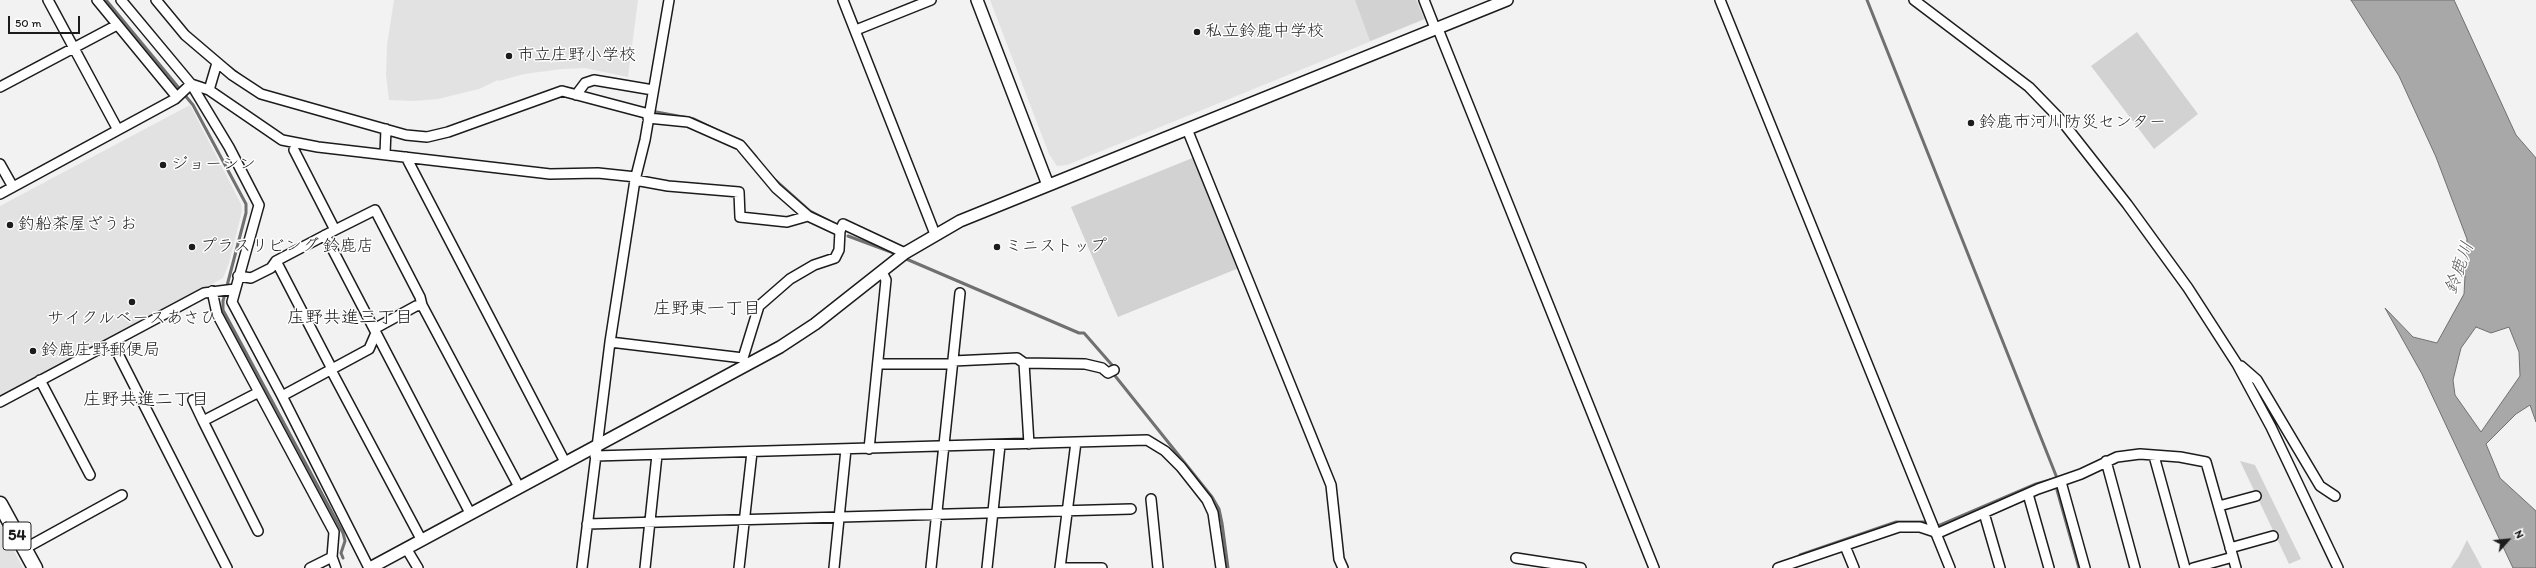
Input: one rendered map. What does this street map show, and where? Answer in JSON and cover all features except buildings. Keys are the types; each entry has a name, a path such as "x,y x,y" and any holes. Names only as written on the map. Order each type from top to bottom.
{"main road":[{"name":"54","path":"0,504 35,568"}],"street":[{"path":"48,0 118,130"},
{"path":"96,0 176,96"},
{"path":"121,0 190,85 229,147 259,205 232,302 282,396 290,418 369,568 565,462 596,450 744,362 815,324 905,254 936,234 960,221 1507,0"},
{"path":"156,0 185,35 247,86 261,94 406,135 427,137 448,132 562,91 688,122 740,145 750,154 765,177 808,216 842,228 905,254"},
{"path":"582,568 586,524 610,342 636,179 669,0"},
{"path":"843,0 936,234"},
{"path":"856,30 931,0"},
{"path":"977,0 1048,185"},
{"path":"1424,0 1654,568"},
{"path":"1720,0 1950,568"},
{"path":"1914,0 2029,87 2061,120 2188,288 2237,364 2271,427 2338,568"},
{"path":"0,87 117,25"},
{"path":"209,90 217,62"},
{"path":"576,94 581,86 594,80 653,90"},
{"path":"190,85 209,90 282,140 318,147 406,156 550,174 598,173 668,186 739,192 740,217 786,222 808,216"},
{"path":"0,194 175,99 176,96 190,85"},
{"path":"385,154 386,129"},
{"path":"1188,129 1329,479 1339,559 1343,568"},
{"path":"294,150 335,230"},
{"path":"406,156 565,462"},
{"path":"0,164 12,187"},
{"path":"238,276 251,278 271,268 276,261 375,210 420,297 422,305 519,487"},
{"path":"744,362 759,306 790,279 814,265 835,258 839,250 842,228"},
{"path":"325,235 470,513"},
{"path":"276,261 331,370 421,539"},
{"path":"869,449 879,364 886,280 882,272"},
{"path":"0,402 204,293 235,289"},
{"path":"212,291 217,314 259,392 279,425 334,532 332,557 336,568"},
{"path":"931,568 960,293"},
{"path":"282,396 369,349 375,331 416,306 422,305"},
{"path":"112,342 226,568"},
{"path":"610,342 744,362"},
{"path":"879,364 1017,358 1024,363 1086,364 1111,372"},
{"path":"1024,363 1029,444"},
{"path":"2237,364 2257,380 2320,486 2335,496"},
{"path":"40,380 90,475"},
{"path":"203,421 259,392"},
{"path":"193,400 258,530"},
{"path":"279,425 290,418"},
{"path":"596,450 657,455 1147,440 1165,452 1181,467 1206,500 1213,513 1221,568"},
{"path":"1076,442 1060,568 1102,568"},
{"path":"987,568 1000,445"},
{"path":"834,568 846,449"},
{"path":"739,568 752,452"},
{"path":"645,568 657,455"},
{"path":"1778,568 1899,527 1920,527 1935,533 2028,494 2061,482 2106,461 2125,456 2154,456 2180,457 2206,462 2236,568"},
{"path":"2154,456 2185,568"},
{"path":"2106,461 2135,568"},
{"path":"2061,482 2084,568"},
{"path":"2028,494 2049,568"},
{"path":"24,549 122,495"},
{"path":"2219,506 2256,496"},
{"path":"1152,499 1158,568"},
{"path":"586,524 1131,509"},
{"path":"1984,513 2000,568"},
{"path":"2193,568 2273,536"},
{"path":"1845,546 1854,568"},
{"path":"406,548 418,568"},
{"path":"310,568 332,557"},
{"path":"1516,558 1581,568"}],"shaded area":[{"name":"市立庄野小学校","path":"394,0 638,0 628,77 585,68 562,69 524,74 498,80 479,89 438,99 414,101 389,100 386,75 387,45"},
{"path":"990,0 1421,0 1428,18 1067,165 1057,166 1049,154"},
{"path":"1355,0 1416,0 1424,19 1370,41"},
{"path":"2351,0 2454,0 2516,135 2536,158 2536,422 2530,405 2516,414 2486,444 2500,478 2536,511 2536,568 2513,568 2422,374 2385,308 2413,337 2437,343 2464,294 2467,239 2436,157 2399,76","holes":["2476,327 2491,333 2509,327 2519,352 2520,376 2481,432 2455,395 2453,380 2461,348"]},
{"path":"2137,32 2198,114 2154,149 2091,66"},
{"path":"190,105 241,204 242,211 229,263 223,278 0,398 0,206"},
{"path":"1195,157 1239,268 1118,317 1071,207"},
{"path":"2240,461 2255,465 2301,559 2289,564"},
{"path":"0,524 23,568 0,568"},
{"path":"2467,540 2482,568 2451,568 2459,556"}],"waterway":[{"path":"106,0 193,105 246,204 246,213 223,301 223,310 343,533 345,541 341,553 343,558"},
{"path":"1867,0 2057,478 2036,484 1938,526"},
{"path":"228,66 241,76"},
{"path":"566,88 578,90"},
{"path":"651,111 694,119 725,134"},
{"path":"744,143 756,157"},
{"path":"772,177 810,211 829,221"},
{"path":"848,236 899,255"},
{"path":"904,258 1079,333 1084,333 1112,365 1112,372 1212,497 1219,509 1228,568"},
{"path":"2057,490 2079,568"},
{"path":"1800,555 1896,522 1927,522"}],"place":[{"name":"私立鈴鹿中学校","path":"1197,32"},
{"name":"市立庄野小学校","path":"509,56"},
{"name":"鈴鹿市河川防災センター","path":"1971,123"},
{"name":"ジョーシン","path":"163,165"},
{"name":"釣船茶屋ざうお","path":"10,225"},
{"name":"プラスリビング 鈴鹿店","path":"192,247"},
{"name":"ミニストップ","path":"997,247"},
{"name":"サイクルベースあさひ","path":"132,302"},
{"name":"鈴鹿庄野郵便局","path":"33,351"}],"district":[{"name":"庄野東一丁目","path":"707,309"},
{"name":"庄野共進三丁目","path":"350,318"},
{"name":"庄野共進二丁目","path":"146,400"}],"water label":[{"name":"鈴鹿川","path":"2460,268"}]}
